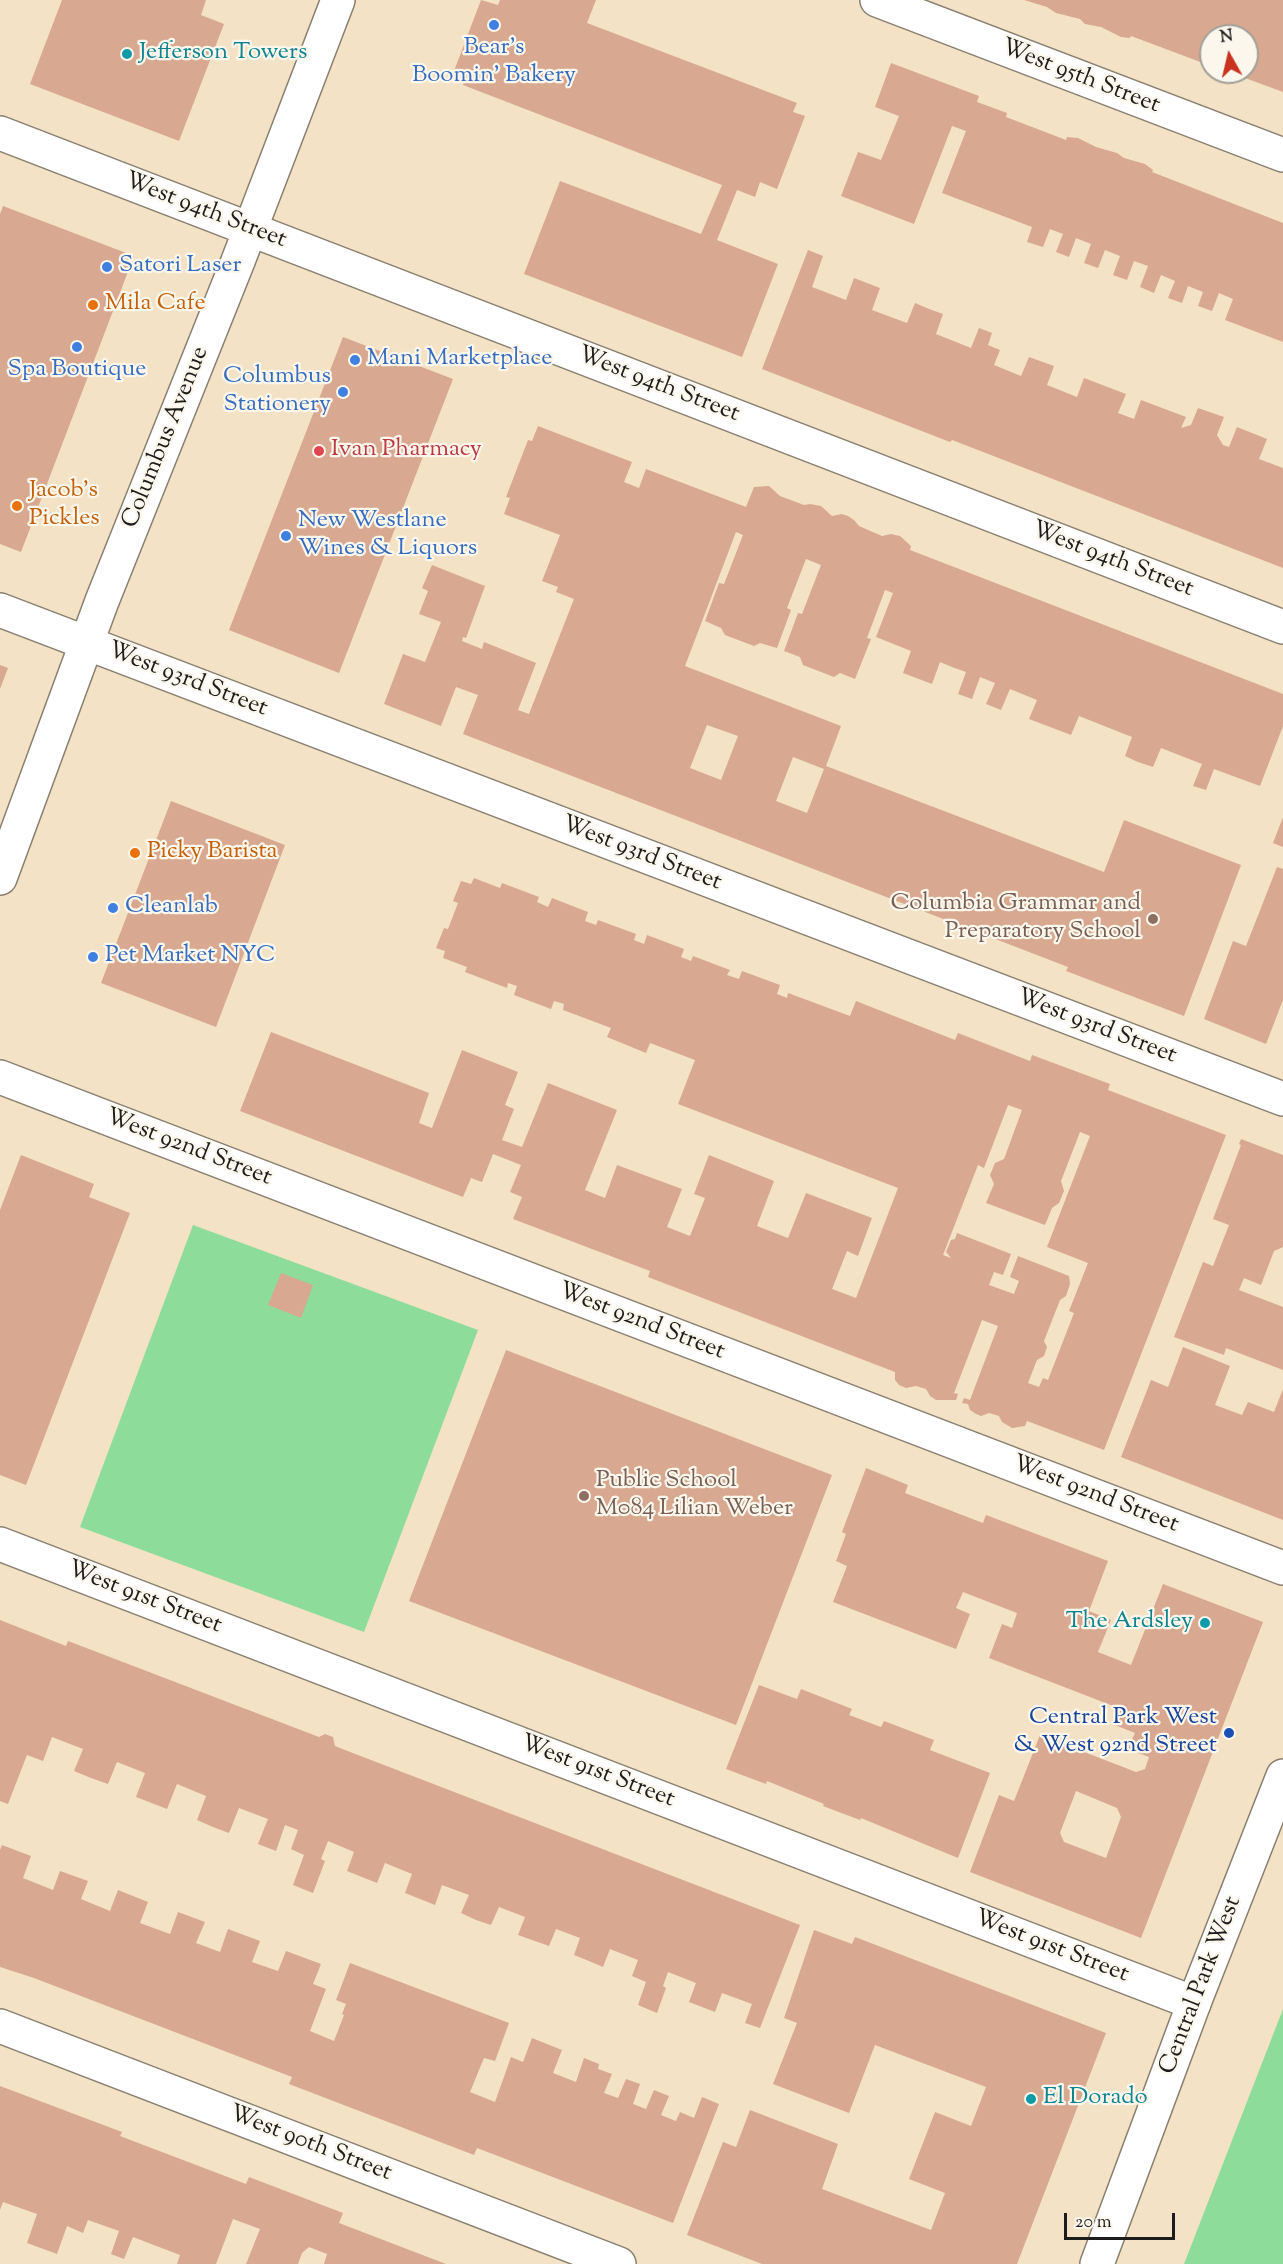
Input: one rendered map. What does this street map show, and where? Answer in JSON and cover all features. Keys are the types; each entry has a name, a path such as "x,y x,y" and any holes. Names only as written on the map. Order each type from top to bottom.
{"street":[{"name":"Columbus Avenue","path":"0,878 86,642 338,0"},
{"name":"West 95th Street","path":"877,0 1283,155"},
{"name":"West 94th Street","path":"0,133 1283,627"},
{"name":"West 93rd Street","path":"0,609 1283,1099"},
{"name":"West 92nd Street","path":"0,1077 1283,1568"},
{"name":"West 91st Street","path":"0,1544 1194,2003"},
{"name":"Central Park West","path":"1097,2264 1194,2003 1283,1776"},
{"name":"West 90th Street","path":"0,2026 620,2264"}],"green space":[{"path":"193,1225 478,1330 364,1632 80,1527"},
{"path":"1283,2009 1283,2264 1184,2264"}],"building":[{"name":"Jefferson Towers","path":"62,0 206,0 201,15 224,24 179,141 30,84"},
{"path":"481,0 498,5 500,0 596,0 587,23 797,103 793,112 805,116 777,189 760,182 755,197 737,190 717,240 778,264 742,357 524,274 560,181 701,234 722,185 463,85 466,77 454,71"},
{"path":"1024,0 1283,0 1283,92 1259,83 1259,24 1199,24 1199,62 1131,36 1130,38 1121,37 1101,27 1085,24 1080,19 1056,13 1047,7"},
{"path":"891,63 979,96 977,102 1007,113 1006,117 1066,140 1067,137 1078,138 1124,158 1145,164 1153,170 1152,172 1283,223 1283,342 1225,320 1233,299 1219,293 1212,311 1198,306 1203,292 1188,286 1182,303 1168,298 1175,281 1161,275 1154,293 1140,287 1148,266 1134,261 1127,280 1113,275 1120,256 1105,250 1098,268 1084,263 1091,244 1076,238 1069,257 1056,252 1063,234 1050,229 1043,247 1027,242 1032,227 942,193 966,131 952,126 914,224 841,196 858,152 881,160 899,116 875,107"},
{"path":"3,206 134,256 21,552 0,544 0,214"},
{"path":"808,250 823,256 812,287 846,300 854,278 880,288 872,310 907,323 915,303 943,314 936,334 971,348 979,328 992,333 988,345 1000,350 994,365 1021,376 1029,357 1054,366 1047,385 1077,397 1084,378 1126,394 1118,413 1134,419 1141,400 1186,417 1181,428 1191,425 1198,408 1224,417 1217,435 1223,445 1229,447 1237,427 1267,439 1259,459 1283,468 1283,568 762,369"},
{"path":"343,337 453,379 339,673 229,630"},
{"path":"538,426 632,462 624,482 639,488 646,469 746,507 754,487 769,486 780,496 804,505 821,506 832,516 842,514 848,516 859,526 882,536 891,534 900,536 911,546 910,550 1283,694 1283,726 1260,786 1214,769 1206,790 1193,786 1202,764 1161,748 1153,767 1138,762 1125,756 1132,737 1079,716 1071,735 1029,719 1037,700 1010,689 1001,710 986,704 995,683 980,677 972,699 958,694 966,672 940,662 932,684 903,673 911,651 876,637 893,593 885,590 867,638 871,639 855,679 840,673 834,677 803,665 800,657 784,651 798,613 802,614 821,565 806,559 787,608 791,610 777,648 760,643 754,646 725,635 721,628 705,621 719,583 724,584 743,535 736,532 685,666 841,726 826,766 1104,872 1124,820 1241,865 1184,1016 1066,971 1068,967 463,734 478,695 456,687 441,726 384,704 403,654 425,662 441,622 419,614 428,591 422,588 432,565 485,586 466,638 463,637 462,641 482,649 484,642 536,663 518,710 529,714 574,599 556,592 558,587 542,581 560,535 504,514 510,498 506,497 528,440 532,441","holes":["707,725 738,736 721,780 690,768","793,757 824,769 807,813 776,801"]},
{"path":"0,665 8,668 0,689"},
{"path":"171,801 285,845 216,1027 101,983"},
{"path":"1283,817 1283,847 1273,843"},
{"path":"1277,867 1283,869 1283,1000 1266,1044 1204,1019 1233,941 1246,946"},
{"path":"474,878 500,888 502,883 539,897 537,902 548,907 552,898 588,912 585,921 596,925 598,920 636,934 634,940 644,944 647,935 684,949 681,957 691,961 693,956 730,970 727,975 739,979 742,971 780,985 777,994 787,998 788,993 850,1016 856,1001 955,1040 958,1033 1030,1061 1032,1055 1110,1084 1108,1090 1226,1135 1104,1450 1027,1421 1025,1426 1012,1428 1002,1422 999,1416 989,1413 981,1416 970,1410 968,1404 962,1403 964,1398 970,1400 998,1326 982,1320 954,1393 958,1394 956,1400 936,1400 926,1389 916,1386 906,1388 899,1385 895,1380 895,1372 648,1277 650,1271 513,1219 522,1197 510,1192 521,1165 493,1154 482,1182 471,1178 463,1197 240,1111 271,1032 429,1093 419,1123 432,1128 462,1050 518,1072 505,1105 514,1109 502,1140 522,1147 548,1083 617,1110 585,1190 605,1198 617,1165 682,1189 667,1227 690,1236 705,1198 694,1194 709,1155 774,1181 757,1226 788,1238 806,1193 872,1218 858,1256 847,1251 832,1289 856,1298 898,1188 678,1104 695,1060 650,1043 646,1053 607,1037 611,1028 563,1010 564,1004 554,1001 551,1009 514,995 517,986 508,983 507,988 465,972 467,967 443,958 445,951 436,948 444,928 448,929 458,903 453,901 461,881 471,884","holes":["1008,1105 1022,1110 1004,1159 995,1163 990,1175 994,1184 986,1203 1045,1225 1052,1208 1059,1203 1064,1191 1061,1181 1080,1132 1090,1136 1047,1247 1088,1263 1069,1311 1074,1313 1048,1380 1043,1378 1039,1387 1028,1383 1037,1360 1044,1356 1047,1347 1044,1341 1060,1300 1066,1296 1070,1284 1069,1276 1018,1256 1010,1277 1019,1281 1014,1294 989,1285 994,1272 1003,1275 1011,1254 957,1233 946,1252 951,1258 943,1255 978,1165 984,1168"]},
{"path":"1241,1139 1283,1155 1283,1247 1274,1251 1261,1285 1244,1278 1239,1290 1283,1307 1283,1370 1226,1348 1224,1355 1174,1337 1203,1262 1213,1266 1229,1225 1213,1219 1241,1145 1239,1144"},
{"path":"21,1155 94,1184 89,1197 130,1213 26,1485 0,1475 0,1210"},
{"path":"281,1273 313,1285 301,1318 268,1305"},
{"path":"1183,1347 1230,1366 1215,1405 1242,1415 1248,1402 1274,1412 1283,1389 1283,1520 1121,1457 1151,1380 1168,1387"},
{"path":"506,1350 832,1475 736,1725 409,1601"},
{"name":"The Ardsley","path":"866,1468 908,1485 905,1493 983,1523 986,1515 1108,1561 1089,1611 1111,1620 1098,1652 1131,1665 1163,1584 1263,1622 1141,1938 970,1872 999,1795 1014,1801 1040,1735 1136,1772 1145,1769 1149,1757 1128,1749 1135,1733 1115,1725 1121,1709 989,1658 1002,1624 1012,1628 1017,1613 963,1592 956,1608 970,1614 956,1649 833,1602 847,1566 836,1561 846,1534 842,1532","holes":["1076,1791 1117,1808 1121,1817 1106,1858 1064,1842 1060,1833"]},
{"path":"0,1620 66,1646 68,1641 319,1737 325,1734 333,1737 335,1746 800,1925 760,2028 745,2023 752,2004 722,1993 715,2012 689,2002 696,1983 668,1972 663,1986 666,1988 657,2013 638,2005 646,1982 632,1976 638,1960 610,1949 603,1967 574,1955 580,1938 556,1929 549,1946 518,1935 525,1917 499,1907 491,1925 476,1920 461,1913 469,1895 442,1885 435,1905 405,1893 412,1874 385,1863 377,1883 347,1871 354,1852 328,1841 321,1859 325,1861 313,1893 293,1885 304,1855 291,1849 298,1830 285,1825 276,1851 258,1844 268,1819 239,1808 229,1833 213,1827 197,1820 206,1796 177,1784 167,1809 136,1797 145,1773 117,1762 108,1784 91,1778 74,1771 83,1749 52,1737 43,1761 27,1755 8,1804 0,1801"},
{"path":"759,1685 797,1699 801,1689 852,1709 849,1715 881,1727 884,1721 934,1740 930,1750 990,1773 958,1858 861,1818 860,1820 823,1806 824,1804 767,1781 766,1784 726,1769"},
{"path":"2,1845 31,1856 23,1878 53,1890 60,1871 88,1881 81,1899 110,1911 118,1890 148,1902 140,1923 170,1934 178,1912 205,1922 196,1943 220,1952 228,1929 260,1941 252,1962 278,1971 286,1951 321,1964 313,1984 326,1989 310,2031 334,2041 346,2004 336,2000 350,1963 509,2023 495,2061 484,2058 470,2092 495,2102 511,2057 523,2062 532,2038 562,2050 553,2073 576,2082 584,2058 599,2064 598,2069 612,2074 604,2093 618,2098 626,2079 640,2084 633,2104 646,2109 654,2090 669,2096 661,2115 676,2121 680,2112 694,2118 702,2097 719,2104 673,2223 477,2148 474,2155 289,2084 292,2077 0,1967 0,1850"},
{"name":"El Dorado","path":"814,1930 852,1944 855,1937 1106,2033 1017,2264 762,2264 687,2235 723,2142 736,2147 750,2110 838,2144 822,2189 931,2230 945,2193 909,2179 935,2112 971,2126 986,2087 875,2045 849,2113 773,2084 797,2023 784,2018"},
{"path":"0,2086 122,2132 120,2136 246,2184 249,2177 343,2213 339,2223 446,2264 324,2264 327,2254 309,2247 302,2253 298,2264 246,2264 260,2229 233,2219 216,2264 177,2264 180,2255 133,2237 124,2259 111,2254 119,2231 88,2220 83,2233 67,2226 57,2254 27,2243 37,2214 3,2202 0,2210"}],"place":[{"name":"Bear's Boomin' Bakery","path":"494,25"},
{"name":"Jefferson Towers","path":"127,54"},
{"name":"Satori Laser","path":"107,267"},
{"name":"Mila Cafe","path":"93,305"},
{"name":"Spa Boutique","path":"77,347"},
{"name":"Mani Marketplace","path":"355,360"},
{"name":"Columbus Stationery","path":"343,392"},
{"name":"Ivan Pharmacy","path":"319,451"},
{"name":"Jacob's Pickles","path":"17,506"},
{"name":"New Westlane Wines & Liquors","path":"286,536"},
{"name":"Picky Barista","path":"135,853"},
{"name":"Cleanlab","path":"113,908"},
{"name":"Columbia Grammar and Preparatory School","path":"1153,919"},
{"name":"Pet Market NYC","path":"93,957"},
{"name":"Public School M084 Lilian Weber","path":"584,1496"},
{"name":"The Ardsley","path":"1205,1623"},
{"name":"Central Park West & West 92nd Street","path":"1229,1733"},
{"name":"El Dorado","path":"1031,2099"}]}
